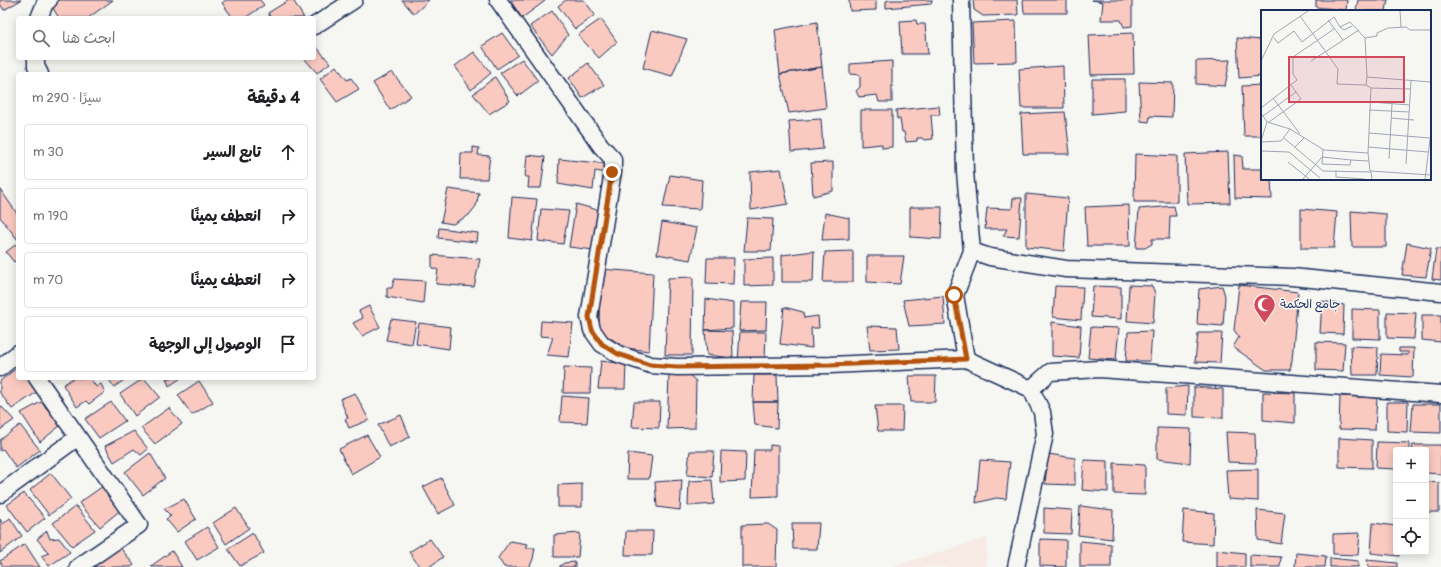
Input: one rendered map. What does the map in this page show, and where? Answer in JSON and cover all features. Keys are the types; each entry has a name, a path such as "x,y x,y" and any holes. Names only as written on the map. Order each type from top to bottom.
{"street":[{"path":"40,16 45,3 49,0"},
{"path":"316,25 354,0"},
{"path":"498,0 602,146 613,159 589,317 592,330 602,344 618,354 650,365 677,367 830,365 966,359 1031,389 1042,412 1045,434 1016,567"},
{"path":"961,0 965,172 972,251 954,295 966,359"},
{"path":"36,60 36,66 39,72"},
{"path":"972,251 990,257 1066,269 1292,277 1441,292"},
{"path":"0,368 16,356"},
{"path":"1031,389 1050,372 1099,369 1441,394"},
{"path":"38,380 139,525 78,567"},
{"path":"0,494 78,437"}],"shaded area":[{"path":"987,538 986,567 890,567"}],"building":[{"path":"0,0 21,0 4,10 0,4"},
{"path":"58,0 113,0 91,16 58,16 51,5"},
{"path":"226,0 260,0 264,5 248,16 232,16 222,3"},
{"path":"289,0 293,0 303,16 270,16 268,13"},
{"path":"402,0 429,0 414,14"},
{"path":"510,0 544,0 545,1 522,18"},
{"path":"566,0 584,0 595,15 575,29 558,6"},
{"path":"849,0 876,0 876,10 850,11"},
{"path":"932,0 931,4 886,8 886,1"},
{"path":"973,0 1017,0 1018,15 983,16 974,10"},
{"path":"1023,0 1067,0 1067,13 1024,13"},
{"path":"1092,0 1132,0 1132,26 1124,27 1121,20 1101,20 1103,2"},
{"path":"1316,0 1347,0 1346,10 1316,7"},
{"path":"1358,0 1388,0 1386,10 1356,10"},
{"path":"552,11 568,35 552,54 530,26"},
{"path":"601,19 617,42 599,58 578,35"},
{"path":"916,20 917,24 925,24 928,54 902,54 900,21"},
{"path":"1016,21 1017,62 974,63 972,23"},
{"path":"817,22 822,67 780,74 775,30"},
{"path":"652,30 687,39 672,76 643,68"},
{"path":"502,33 518,55 497,69 482,46"},
{"path":"1133,33 1134,74 1091,75 1089,35"},
{"path":"1237,38 1261,40 1261,76 1239,78"},
{"path":"316,46 330,63 317,73 306,60 316,60"},
{"path":"474,52 491,73 471,90 455,66"},
{"path":"522,59 538,81 518,96 500,73"},
{"path":"1230,60 1225,86 1196,84 1196,61"},
{"path":"892,61 892,102 879,102 877,95 859,97 856,91 860,87 860,75 850,74 850,64"},
{"path":"588,63 604,85 582,98 569,78"},
{"path":"336,66 347,80 351,78 359,89 337,102 320,79"},
{"path":"1063,66 1064,108 1021,108 1019,69"},
{"path":"822,67 826,108 789,113 780,74"},
{"path":"392,72 411,96 390,110 373,83"},
{"path":"495,77 510,101 489,114 473,94"},
{"path":"1092,79 1125,79 1125,111 1092,114"},
{"path":"1139,82 1173,83 1172,117 1150,116 1149,122 1141,121"},
{"path":"1261,85 1261,136 1244,136 1242,86"},
{"path":"939,106 940,115 931,115 933,139 924,140 922,138 917,138 917,141 906,142 904,132 902,132 900,119 897,119 896,110"},
{"path":"861,110 892,110 892,147 882,148 882,144 861,146"},
{"path":"1065,112 1070,154 1023,154 1021,114"},
{"path":"821,119 823,149 791,152 789,121"},
{"path":"473,147 479,148 478,155 490,156 487,179 460,179 461,153 473,153"},
{"path":"1228,152 1230,203 1187,204 1185,154"},
{"path":"1135,154 1177,156 1177,202 1134,202"},
{"path":"527,155 545,157 541,188 528,188 529,177 525,177"},
{"path":"1234,155 1242,156 1243,169 1261,169 1261,180 1271,180 1272,199 1235,198"},
{"path":"559,159 609,164 607,173 595,171 593,190 558,184"},
{"path":"833,162 833,191 813,196 811,163"},
{"path":"781,169 788,204 751,210 750,172"},
{"path":"670,175 702,180 700,209 663,207"},
{"path":"0,189 16,212 16,237 0,217"},
{"path":"448,189 479,193 476,206 469,215 453,224 441,222"},
{"path":"1026,194 1068,198 1064,251 1026,247"},
{"path":"512,197 537,199 532,241 509,238"},
{"path":"1013,198 1022,198 1019,237 1003,236 1007,229 985,229 987,208 1012,209"},
{"path":"576,204 601,211 594,250 569,247"},
{"path":"1129,205 1130,246 1087,246 1085,207"},
{"path":"1174,206 1176,216 1170,216 1169,239 1152,239 1152,244 1145,248 1136,248 1139,209"},
{"path":"910,207 942,207 941,239 910,237"},
{"path":"541,209 569,211 563,244 538,241"},
{"path":"1301,209 1337,212 1334,248 1301,248"},
{"path":"1351,211 1386,214 1386,247 1352,247"},
{"path":"825,213 849,218 849,239 822,240"},
{"path":"747,218 773,219 771,251 744,251"},
{"path":"662,222 697,228 690,260 657,254"},
{"path":"439,228 478,233 477,242 438,238"},
{"path":"1407,243 1431,248 1426,277 1402,275"},
{"path":"16,244 16,260 14,262 6,252"},
{"path":"1436,249 1441,249 1441,280 1432,279"},
{"path":"814,251 813,282 782,282 782,255"},
{"path":"853,251 853,282 823,282 825,252"},
{"path":"432,255 480,259 474,287 436,284 438,270 432,268"},
{"path":"867,256 904,256 900,284 867,282"},
{"path":"707,258 734,258 733,284 706,283"},
{"path":"773,258 773,285 744,286 744,259"},
{"path":"600,269 653,273 649,351 626,348 599,331"},
{"path":"693,277 692,355 665,355 668,278"},
{"path":"394,279 425,281 423,303 387,297 387,288 392,288"},
{"path":"1129,285 1152,286 1155,293 1153,323 1127,321"},
{"name":"جامع الحكمة","path":"1239,285 1298,292 1290,370 1266,370 1233,347 1239,337 1234,330"},
{"path":"1055,286 1083,287 1081,320 1053,317"},
{"path":"1093,286 1121,287 1121,319 1091,317"},
{"path":"1222,286 1225,296 1223,326 1197,324 1199,289"},
{"path":"943,296 945,324 909,326 903,300"},
{"path":"706,299 733,303 733,328 705,330"},
{"path":"1322,301 1344,305 1343,334 1320,333"},
{"path":"741,302 767,302 766,330 739,331"},
{"path":"369,306 380,327 362,336 353,323 363,318 359,311"},
{"path":"784,307 803,312 804,318 818,316 819,328 811,328 812,348 780,344"},
{"path":"1352,309 1380,310 1380,339 1352,338"},
{"path":"1387,312 1416,313 1414,339 1387,338"},
{"path":"1422,315 1441,315 1441,342 1422,340"},
{"path":"391,319 416,322 412,344 386,340"},
{"path":"541,321 573,323 569,357 547,355 553,337 540,336"},
{"path":"1052,322 1081,326 1079,358 1052,356"},
{"path":"419,323 451,327 449,349 416,344"},
{"path":"867,326 897,327 899,349 870,350"},
{"path":"1091,327 1119,328 1116,360 1088,358"},
{"path":"705,330 732,331 733,358 707,355"},
{"path":"1152,331 1150,361 1126,361 1128,332"},
{"path":"740,332 766,332 765,360 738,362"},
{"path":"1198,333 1222,333 1220,363 1195,362"},
{"path":"1316,342 1345,343 1343,371 1316,370"},
{"path":"1351,346 1378,347 1377,375 1352,375"},
{"path":"1399,348 1414,348 1413,377 1380,375 1381,354 1408,355 1408,352 1399,352"},
{"path":"601,361 626,364 625,389 598,389"},
{"path":"564,367 591,368 590,393 563,393"},
{"path":"16,369 16,380 29,380 37,392 12,409 0,393 0,381"},
{"path":"688,374 696,381 695,428 667,429 669,375"},
{"path":"754,375 777,375 778,402 753,402"},
{"path":"909,376 936,376 935,402 911,402"},
{"path":"70,380 91,380 96,387 101,384 105,392 89,404 86,401 77,407 63,385"},
{"path":"109,380 124,380 114,387"},
{"path":"141,380 146,380 160,397 135,416 120,394"},
{"path":"167,380 178,380 169,386"},
{"path":"199,381 213,402 192,415 178,395"},
{"path":"1188,386 1187,415 1166,414 1166,388"},
{"path":"1194,387 1223,389 1223,418 1194,417"},
{"path":"1263,392 1295,393 1295,423 1263,420"},
{"path":"355,393 369,420 349,428 345,419 348,418 340,399"},
{"path":"562,396 589,398 587,423 560,422"},
{"path":"1340,396 1377,398 1375,430 1339,429"},
{"path":"41,402 61,425 40,442 21,413"},
{"path":"111,402 125,421 99,438 85,419"},
{"path":"634,402 660,402 659,428 632,427"},
{"path":"753,402 778,402 777,428 755,425"},
{"path":"1387,402 1408,402 1407,432 1387,431"},
{"path":"1413,404 1441,404 1441,433 1411,432"},
{"path":"0,405 14,420 0,430"},
{"path":"875,406 903,406 902,431 878,431"},
{"path":"169,408 182,424 155,444 141,428"},
{"path":"401,415 410,437 389,447 378,425"},
{"path":"20,425 40,450 16,468 3,449 0,451 0,440"},
{"path":"1157,428 1191,429 1190,463 1157,459"},
{"path":"134,431 148,449 141,455 134,449 114,462 105,446"},
{"path":"1226,432 1255,433 1256,463 1228,462"},
{"path":"367,435 380,457 351,474 339,449"},
{"path":"1339,438 1372,440 1372,468 1339,467"},
{"path":"1377,442 1409,443 1409,447 1393,447 1393,469 1376,468"},
{"path":"770,445 778,446 778,496 752,497 754,450 770,450"},
{"path":"1413,445 1441,445 1441,474 1429,473 1429,447 1413,447"},
{"path":"690,451 714,451 712,477 687,475"},
{"path":"721,451 746,452 745,481 720,482"},
{"path":"150,453 165,478 143,495 125,472"},
{"path":"628,453 652,456 649,479 627,479"},
{"path":"1048,454 1075,458 1075,485 1045,484"},
{"path":"980,460 1010,462 1006,499 996,498 976,503"},
{"path":"1084,460 1108,461 1108,492 1082,490"},
{"path":"1114,463 1145,465 1145,495 1114,494"},
{"path":"1258,469 1258,501 1228,499 1226,470"},
{"path":"51,473 71,499 49,515 30,490"},
{"path":"441,478 455,505 438,514 423,487"},
{"path":"682,480 680,510 657,507 655,482"},
{"path":"712,480 714,504 688,506 689,481"},
{"path":"1429,482 1439,483 1439,512 1429,512"},
{"path":"582,484 582,507 558,507 558,485"},
{"path":"103,486 123,508 100,527 79,503"},
{"path":"24,493 45,518 27,532 7,505"},
{"path":"184,499 196,519 177,532 166,519 171,516 164,509"},
{"path":"76,506 95,530 72,546 53,523"},
{"path":"1080,506 1113,510 1112,539 1078,535"},
{"path":"236,508 249,528 226,544 213,523"},
{"path":"1044,508 1072,510 1071,534 1044,533"},
{"path":"1184,510 1214,513 1213,544 1182,542"},
{"path":"1257,510 1285,513 1281,544 1258,540"},
{"path":"10,518 22,536 0,553 0,519 3,524"},
{"path":"792,523 819,523 817,549 793,549"},
{"path":"1373,523 1393,526 1393,555 1399,556 1371,553"},
{"path":"768,524 777,530 776,567 742,567 742,525"},
{"path":"207,527 219,547 197,560 185,541"},
{"path":"47,531 50,539 59,538 70,552 49,566 41,556 49,553 37,539"},
{"path":"626,531 653,531 652,555 625,555"},
{"path":"253,533 264,553 240,566 228,549"},
{"path":"580,533 578,557 554,557 554,535"},
{"path":"1360,533 1358,555 1333,554 1333,534"},
{"path":"430,539 443,557 429,567 420,567 409,552"},
{"path":"1040,539 1066,540 1066,567 1040,566"},
{"path":"510,541 528,544 526,548 535,548 531,567 504,567 498,558"},
{"path":"1080,541 1111,544 1111,567 1080,567"},
{"path":"25,544 40,567 3,567 0,561"},
{"path":"119,546 134,565 131,567 90,567"},
{"path":"1217,550 1245,553 1245,567 1217,567"},
{"path":"172,551 182,567 151,566"},
{"path":"1296,553 1326,556 1325,567 1295,567"},
{"path":"1250,555 1281,557 1280,567 1250,567"},
{"path":"1330,558 1358,561 1358,567 1330,567"},
{"path":"1367,560 1397,563 1397,567 1368,567"},
{"path":"575,562 575,567 559,567 564,563"}],"place":[{"name":"جامع الحكمة","path":"1265,324"}],"route":[{"path":"612,172 589,317 592,330 602,344 618,354 650,365 677,367 830,365 966,359 954,295"}]}
